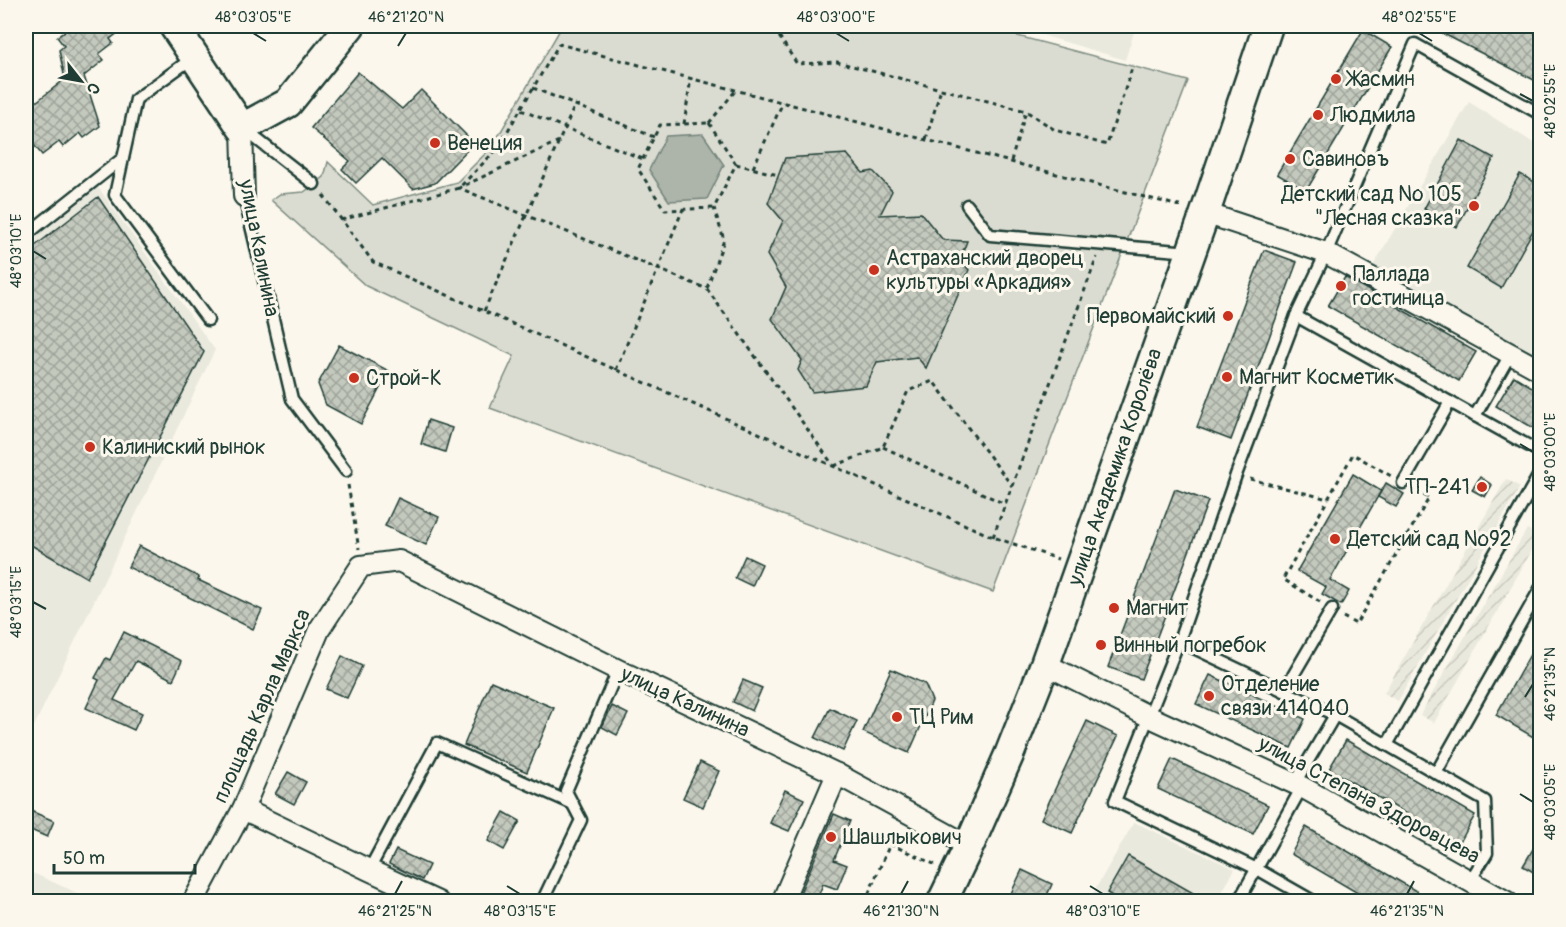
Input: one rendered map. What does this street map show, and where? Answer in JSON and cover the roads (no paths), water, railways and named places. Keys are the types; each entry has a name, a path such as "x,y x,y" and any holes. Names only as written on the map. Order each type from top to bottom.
{"main road":[{"path":"174,26 242,128 288,102 350,26"},
{"name":"улица Академика Королёва","path":"942,902 1009,755 1045,664 1205,213 1268,26"}],"street":[{"name":"улица Калинина","path":"242,128 244,196"},
{"path":"1205,213 1326,253 1540,370"},
{"name":"улица Калинина","path":"361,566 399,561 618,670 837,774 969,846"},
{"name":"площадь Карла Маркса","path":"193,902 243,809 319,630 361,566"},
{"name":"улица Степана Здоровцева","path":"1045,664 1075,677 1150,717 1298,785 1505,901"},
{"path":"782,902 837,774"},
{"path":"243,809 438,902"}],"lane":[{"path":"1315,902 1257,869 1116,801 1179,641 1236,475 1296,316 1326,253 1415,45 1540,114"},
{"path":"194,57 136,99 115,195 208,320"},
{"path":"242,128 314,184"},
{"path":"26,235 123,158"},
{"name":"улица Калинина","path":"244,196 292,399 346,471"},
{"path":"967,205 990,235 1191,252"},
{"path":"1296,316 1540,452"},
{"path":"1475,416 1510,353"},
{"path":"1403,483 1449,402"},
{"path":"1387,745 1540,473"},
{"path":"1436,773 1540,589"},
{"path":"1284,691 1332,609"},
{"path":"1179,641 1335,715 1485,801 1487,853 1470,881"},
{"path":"542,902 581,820 566,791 618,670"},
{"path":"1238,902 1335,715"},
{"path":"369,870 437,743 573,804"}],"place":[{"name":"Жасмин","path":"1336,79"},
{"name":"Людмила","path":"1318,115"},
{"name":"Венеция","path":"435,143"},
{"name":"Савиновъ","path":"1290,159"},
{"name":"Детский сад № 105 \"Лесная сказка\"","path":"1474,206"},
{"name":"Астраханский дворец культуры «Аркадия»","path":"874,270"},
{"name":"Паллада гостиница","path":"1341,286"},
{"name":"Первомайский","path":"1228,316"},
{"name":"Магнит Косметик","path":"1227,377"},
{"name":"Строй-К","path":"354,378"},
{"name":"Калиниский рынок","path":"90,447"},
{"name":"ТП-241","path":"1482,487"},
{"name":"Детский сад №92","path":"1335,539"},
{"name":"Магнит","path":"1114,608"},
{"name":"Винный погребок","path":"1101,645"},
{"name":"Отделение связи 414040","path":"1209,696"},
{"name":"ТЦ Рим","path":"897,717"},
{"name":"Шашлыкович","path":"831,837"}]}
